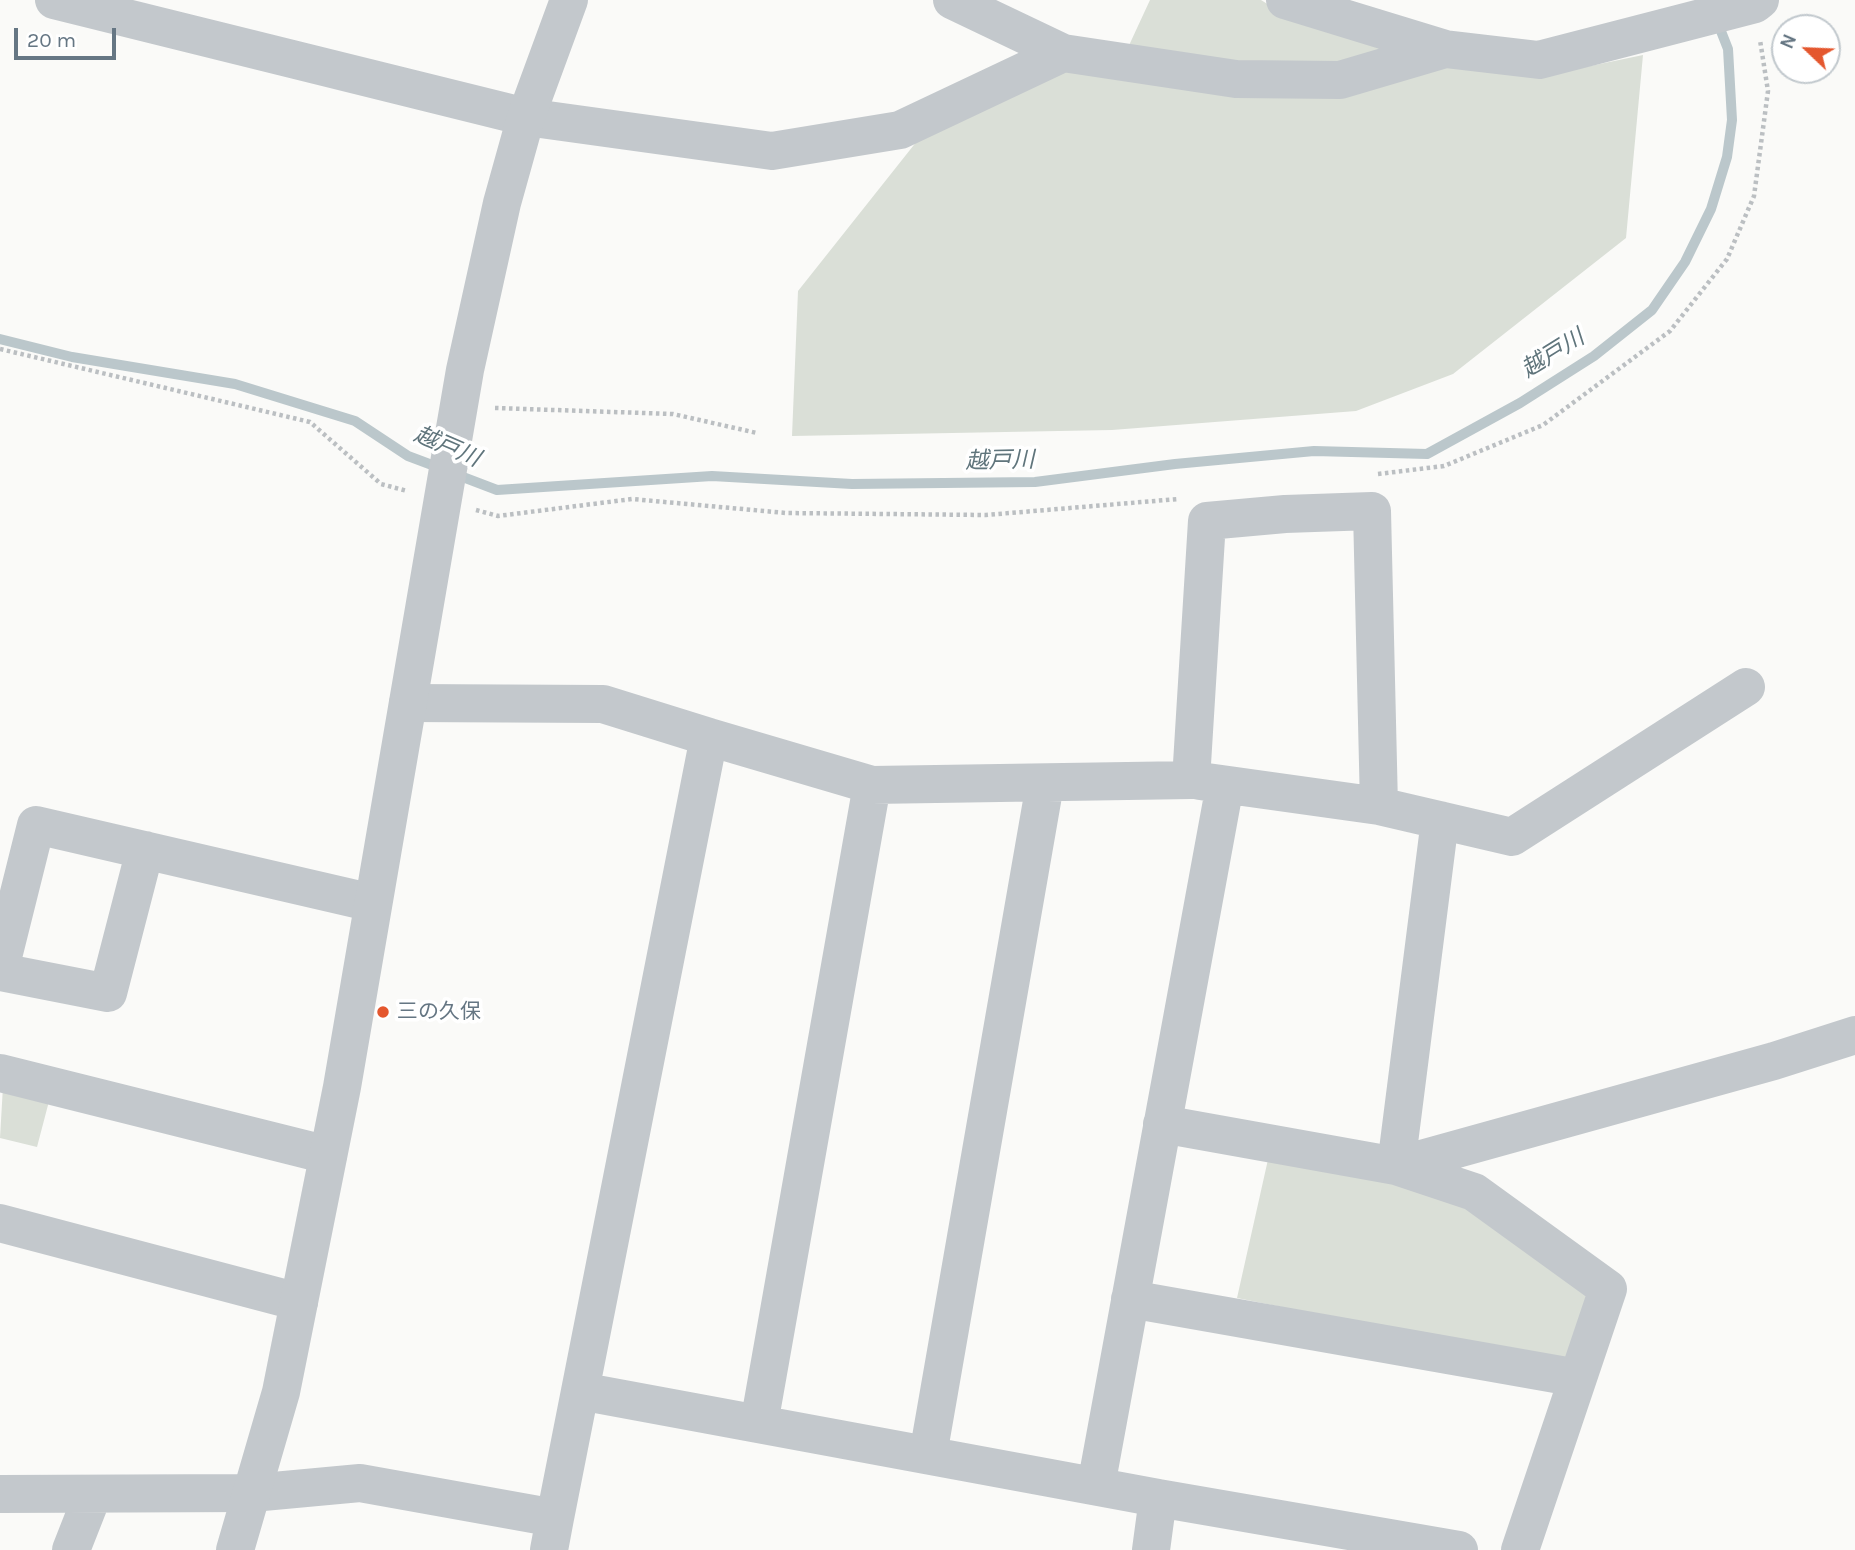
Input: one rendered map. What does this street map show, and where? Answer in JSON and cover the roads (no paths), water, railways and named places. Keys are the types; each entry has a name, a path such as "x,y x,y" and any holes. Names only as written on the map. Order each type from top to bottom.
{"street":[{"path":"54,0 526,117 772,151 900,131 1063,53"},
{"path":"235,1550 281,1392 299,1303 373,903 458,411 499,215 526,117 569,0"},
{"path":"952,0 1063,53 1236,79 1340,80 1445,49"},
{"path":"1285,0 1445,49 1539,60 1757,2"},
{"path":"1096,1486 1162,1124 1208,782 1207,521 1285,514 1372,511 1378,806"},
{"path":"408,703 603,704 872,785 1208,782 1378,806 1511,837 1745,687"},
{"path":"0,1494 252,1493 360,1483 552,1534 709,737"},
{"path":"928,1455 1045,783"},
{"path":"758,1424 872,785"},
{"path":"1396,1166 1440,820"},
{"path":"145,850 108,993 0,970 36,825 145,850 373,903"},
{"path":"1396,1166 1774,1061 1855,1035"},
{"path":"0,1073 328,1155"},
{"path":"1162,1124 1396,1166 1474,1192 1608,1289 1520,1550"},
{"path":"0,1223 299,1303"},
{"path":"1130,1299 1577,1378"},
{"path":"580,1391 1158,1498 1459,1550"},
{"path":"71,1550 93,1494"},
{"path":"1151,1550 1158,1498"}],"waterway":[{"name":"越戸川","path":"455,474 497,490 712,476 852,484 1035,482 1175,464 1314,451 1427,454 1520,403 1594,356 1652,310 1685,262 1711,209 1727,157 1732,120 1728,49 1717,21"},
{"name":"越戸川","path":"0,339 72,357 235,384 355,421 408,456 440,468"}],"place":[{"name":"三の久保","path":"383,1012"}]}
